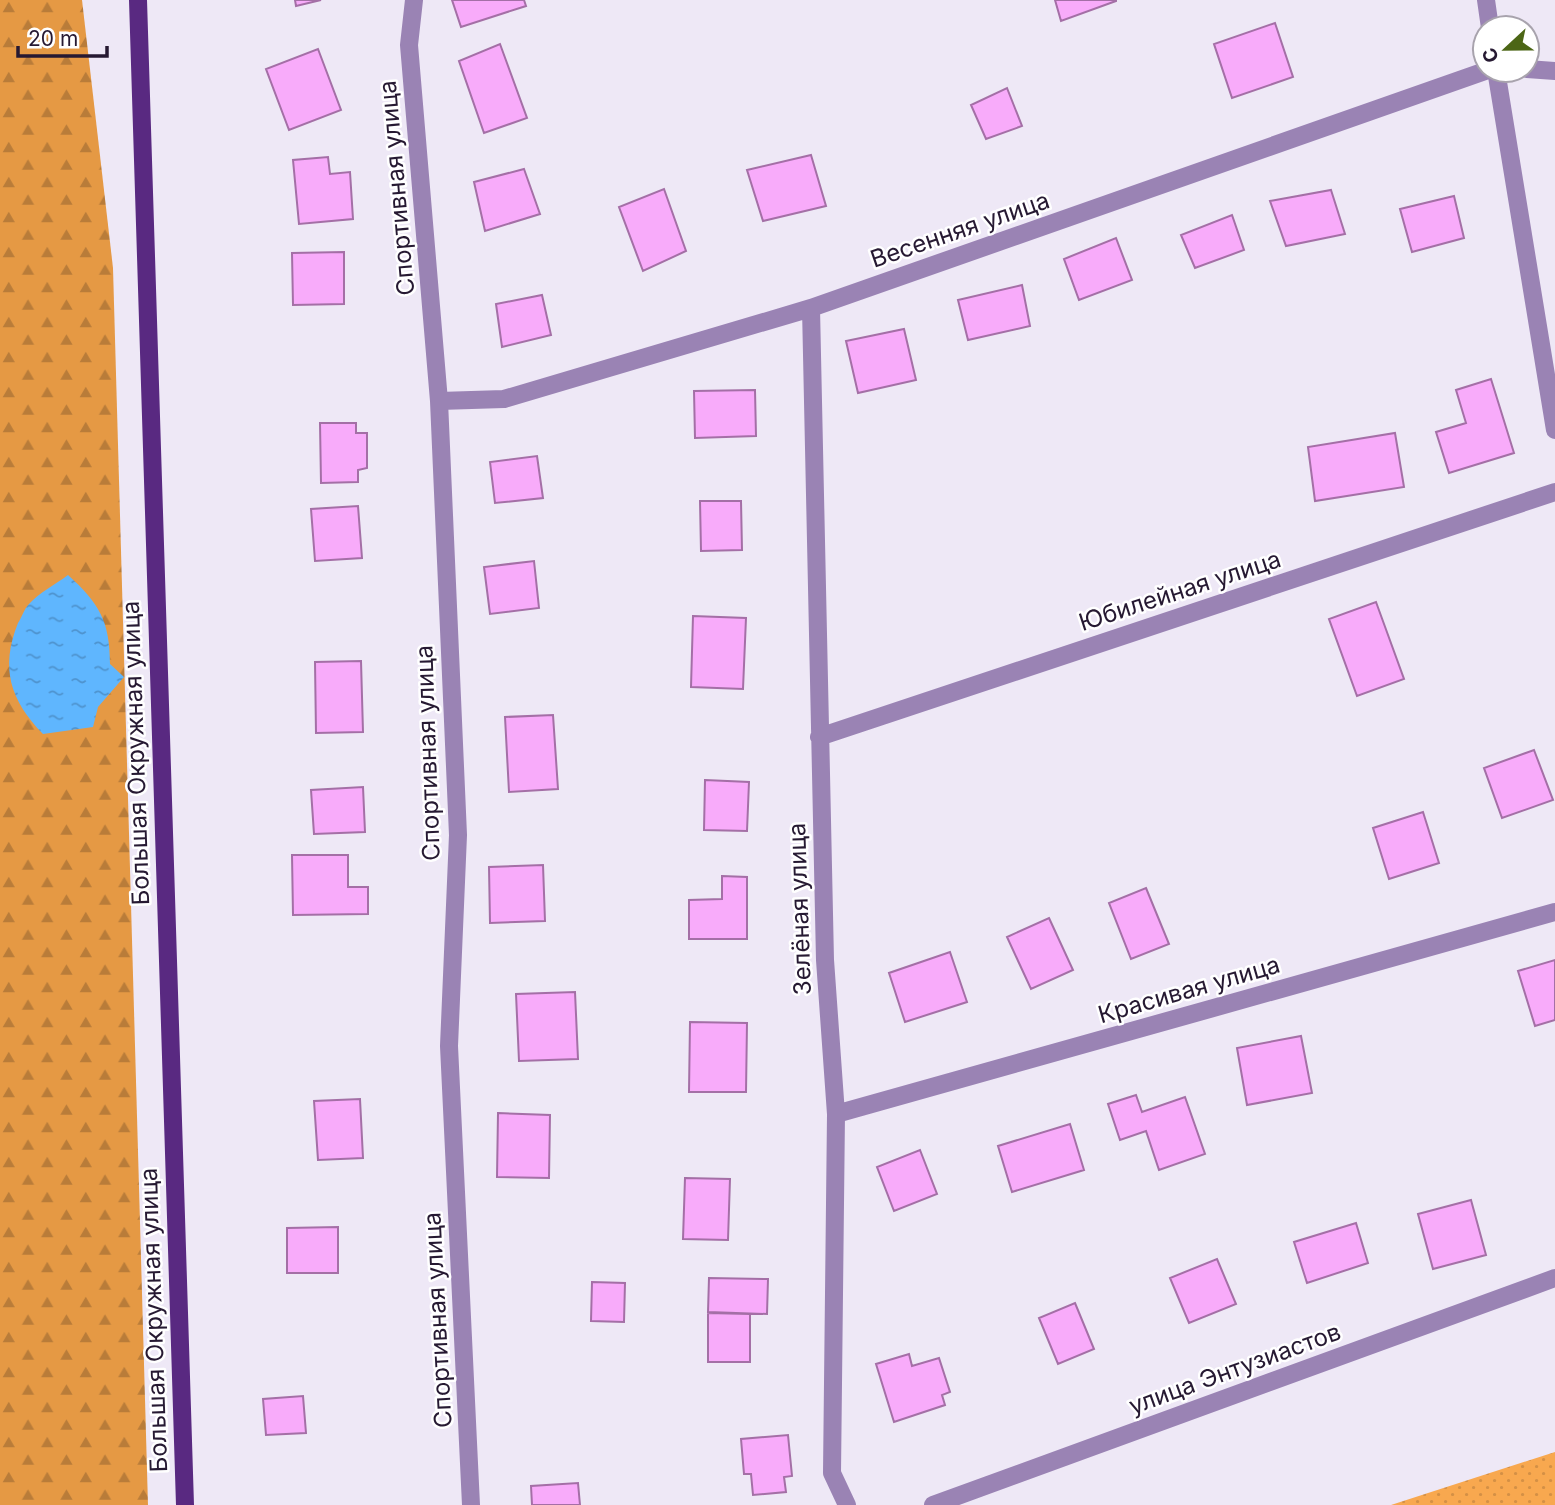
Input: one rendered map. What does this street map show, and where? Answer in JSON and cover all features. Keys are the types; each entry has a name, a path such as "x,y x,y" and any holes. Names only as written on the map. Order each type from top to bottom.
{"main road":[{"name":"Большая Окружная улица","path":"138,0 185,1505"}],"street":[{"name":"Спортивная улица","path":"414,0 409,45 439,401 458,835 449,1046 471,1505"},
{"name":"Весенняя улица","path":"439,401 504,398 811,308 1471,76"},
{"path":"1498,84 1555,429"},
{"name":"Зелёная улица","path":"811,308 825,960 836,1114 832,1473 847,1505"},
{"name":"Юбилейная улица","path":"820,737 1555,492"},
{"name":"Красивая улица","path":"836,1114 1555,912"},
{"name":"улица Энтузиастов","path":"933,1505 1555,1278"}],"shaded area":[{"path":"1555,1452 1555,1505 1391,1505"}],"green space":[{"path":"0,0 82,0 113,268 148,1505 0,1505"}],"water":[{"path":"68,575 88,595 101,614 108,636 110,664 124,677 98,707 93,727 43,734 16,696 11,683 10,655 18,623 27,606"}],"building":[{"path":"295,0 321,0 296,6"},
{"path":"452,0 524,0 526,6 461,27"},
{"path":"1055,0 1116,0 1116,1 1061,21"},
{"path":"1275,23 1293,77 1232,98 1214,44"},
{"path":"500,44 527,118 484,133 459,61"},
{"path":"318,49 341,110 289,130 266,69"},
{"path":"1007,88 1022,126 986,139 971,105"},
{"path":"811,155 826,206 763,221 747,170"},
{"path":"328,157 330,174 350,172 353,219 299,224 293,160"},
{"path":"524,169 540,214 485,231 474,182"},
{"path":"664,189 686,251 643,271 619,207"},
{"path":"1331,190 1345,234 1286,246 1270,201"},
{"path":"1454,196 1464,238 1412,252 1400,209"},
{"path":"1232,215 1244,250 1195,268 1181,235"},
{"path":"1116,238 1132,280 1079,300 1064,259"},
{"path":"344,252 344,304 293,305 292,253"},
{"path":"1022,285 1030,326 968,340 958,300"},
{"path":"542,295 551,335 502,347 496,304"},
{"path":"904,329 916,380 858,393 846,341"},
{"path":"1491,379 1514,453 1449,473 1436,432 1466,423 1456,390"},
{"path":"755,390 756,436 695,438 694,391"},
{"path":"320,423 356,423 356,433 367,433 367,468 358,470 358,482 321,483"},
{"path":"1395,433 1404,487 1315,501 1308,447"},
{"path":"537,456 543,498 495,503 490,462"},
{"path":"700,501 741,501 742,550 701,551"},
{"path":"358,506 362,558 315,561 311,509"},
{"path":"534,561 539,608 490,614 484,567"},
{"path":"1376,602 1404,679 1357,696 1329,619"},
{"path":"693,616 746,618 743,689 691,687"},
{"path":"361,661 363,732 316,733 315,662"},
{"path":"553,715 558,789 509,792 505,717"},
{"path":"1534,750 1553,800 1502,818 1484,768"},
{"path":"705,780 749,782 747,831 704,830"},
{"path":"363,787 365,832 314,834 311,790"},
{"path":"1423,812 1439,863 1389,879 1373,828"},
{"path":"292,855 348,855 348,887 368,887 368,914 293,915"},
{"path":"543,865 545,921 490,923 489,867"},
{"path":"722,876 747,877 747,939 689,939 689,900 722,899"},
{"path":"1146,888 1169,944 1131,959 1109,903"},
{"path":"1049,918 1073,970 1031,989 1007,937"},
{"path":"950,952 967,1002 905,1022 889,973"},
{"path":"1555,960 1555,1020 1535,1026 1518,971"},
{"path":"575,992 578,1059 519,1061 516,994"},
{"path":"690,1022 747,1023 746,1092 689,1092"},
{"path":"1301,1036 1312,1093 1247,1105 1237,1048"},
{"path":"1136,1095 1142,1112 1185,1097 1205,1154 1159,1170 1146,1131 1120,1140 1108,1104"},
{"path":"360,1099 363,1158 318,1160 314,1101"},
{"path":"498,1113 550,1115 549,1178 497,1177"},
{"path":"1070,1124 1084,1170 1012,1192 998,1146"},
{"path":"920,1150 937,1194 894,1211 877,1167"},
{"path":"685,1178 730,1179 728,1240 683,1239"},
{"path":"1471,1200 1486,1255 1433,1269 1418,1214"},
{"path":"1356,1223 1368,1263 1307,1283 1294,1242"},
{"path":"338,1227 338,1273 287,1273 287,1228"},
{"path":"1217,1259 1236,1304 1189,1323 1170,1278"},
{"path":"709,1278 768,1279 767,1314 708,1312"},
{"path":"592,1282 625,1283 624,1322 591,1321"},
{"path":"1075,1303 1094,1349 1058,1364 1039,1318"},
{"path":"708,1313 750,1314 750,1362 708,1362"},
{"path":"909,1354 912,1366 939,1358 950,1392 942,1395 945,1405 894,1422 876,1364"},
{"path":"303,1396 306,1433 266,1435 263,1399"},
{"path":"788,1435 792,1476 784,1477 786,1492 753,1495 751,1474 744,1474 741,1439"},
{"path":"578,1483 580,1505 532,1505 531,1486"}]}
